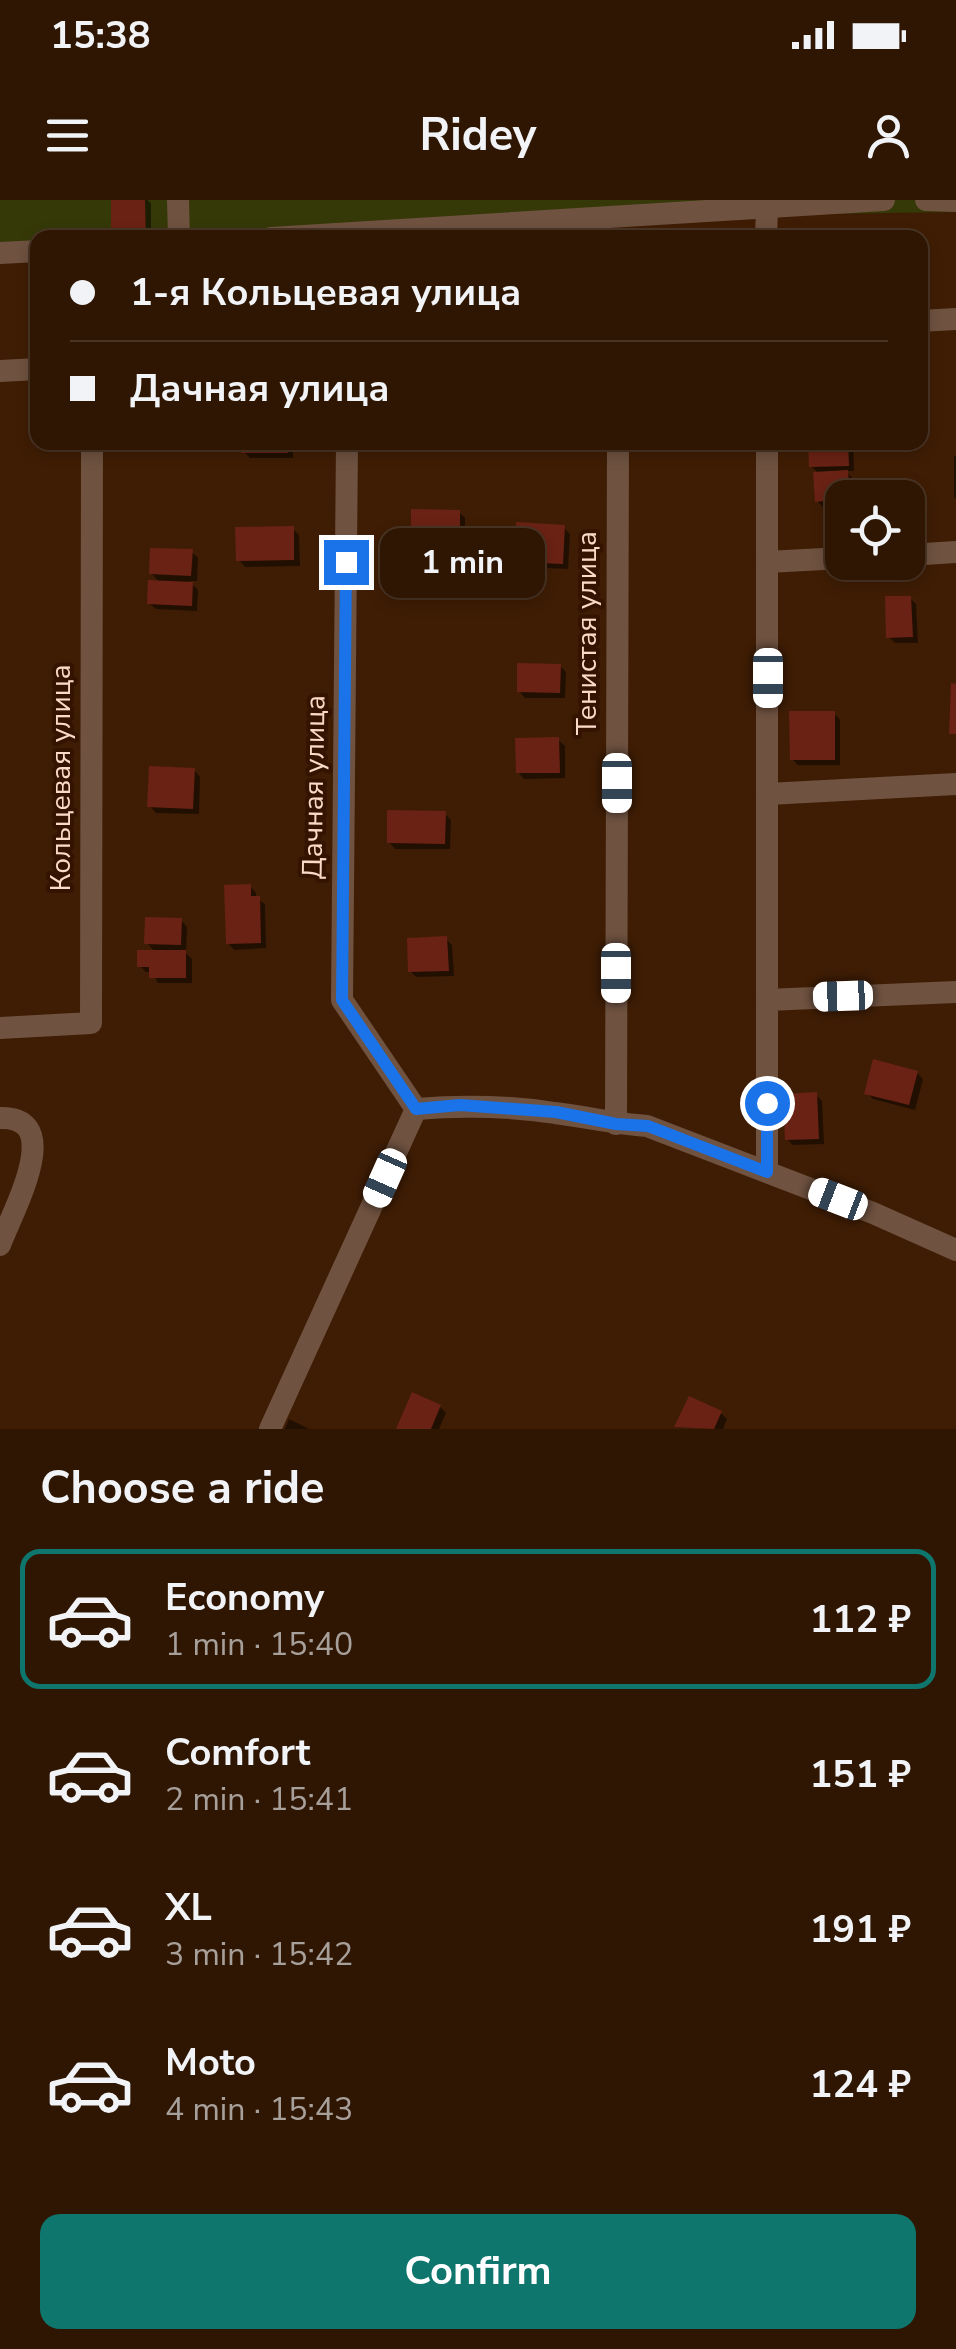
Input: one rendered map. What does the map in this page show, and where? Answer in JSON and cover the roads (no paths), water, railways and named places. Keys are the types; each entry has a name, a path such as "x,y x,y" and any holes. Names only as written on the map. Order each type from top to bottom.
{"street":[{"path":"178,200 178,230"},
{"path":"573,230 766,224 884,200"},
{"path":"926,200 956,201"},
{"path":"0,253 30,251"},
{"path":"928,321 956,319"},
{"path":"0,371 30,369"},
{"name":"Кольцевая улица","path":"0,1028 91,1023 92,450"},
{"name":"Дачная улица","path":"347,450 342,1000 416,1109"},
{"name":"Тенистая улица","path":"616,1124 618,450"},
{"path":"767,450 767,1172"},
{"path":"925,553 956,552"},
{"path":"767,562 825,559"},
{"path":"768,794 956,784"},
{"path":"768,1000 956,992"},
{"path":"270,1429 416,1109 460,1105 556,1112 648,1126 873,1212 956,1250"},
{"path":"0,1118 21,1121 30,1128 35,1151 0,1245"}]}
